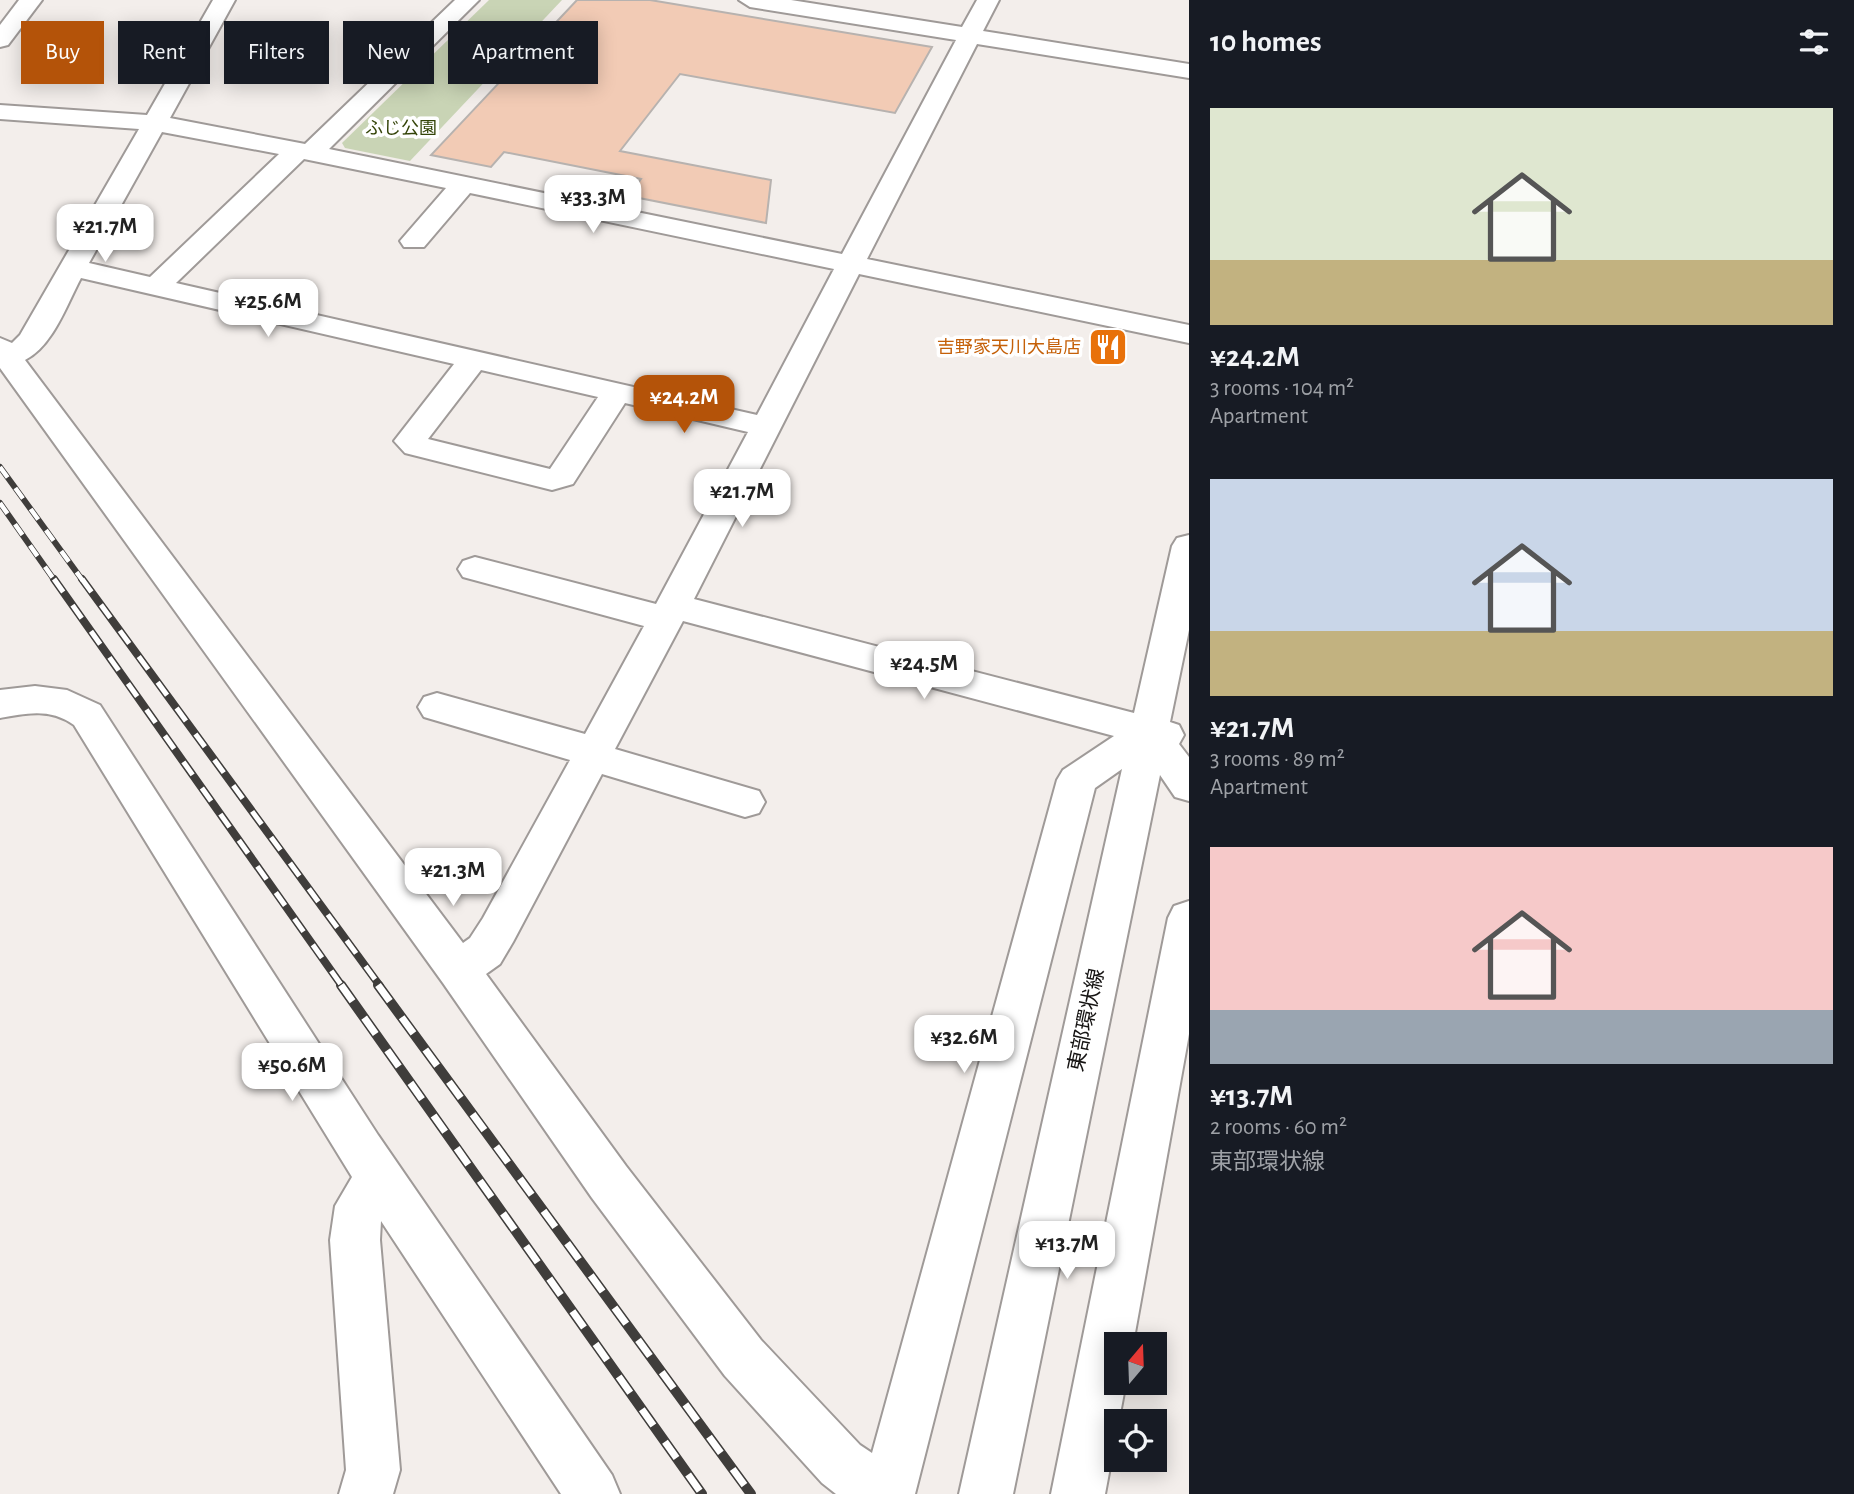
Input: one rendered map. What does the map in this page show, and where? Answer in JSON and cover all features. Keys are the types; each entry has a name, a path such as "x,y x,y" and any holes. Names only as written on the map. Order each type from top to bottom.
{"street":[{"path":"0,40 31,0"},
{"path":"224,0 32,340 23,349 3,352 458,970 609,1182 743,1358 841,1464 881,1494"},
{"path":"155,287 468,0"},
{"path":"750,0 1189,71"},
{"path":"458,970 485,951 669,612 988,0"},
{"path":"0,112 156,123 305,151 1189,334"},
{"path":"414,241 464,184"},
{"path":"75,268 764,426"},
{"path":"472,360 410,441 416,446 552,480 561,477 616,393"},
{"name":"東部環状線","path":"986,1494 1078,1054 1169,736 1189,546"},
{"path":"475,569 669,612 1169,736"},
{"path":"0,704 56,699 76,706 88,715 383,1182 593,1494"},
{"path":"437,707 577,746 590,754 745,802"},
{"path":"1169,736 1189,786"},
{"path":"888,1494 1077,780 1169,736"},
{"path":"1078,1494 1189,918"},
{"path":"366,1494 373,1470 355,1240 357,1208 364,1196 383,1182"}],"green space":[{"name":"ふじ公園","path":"489,0 562,0 542,21 467,21"},
{"name":"ふじ公園","path":"448,40 448,84 483,84 410,161 345,148 342,143 403,84 434,84 434,54"}],"building":[{"path":"577,0 650,0 932,47 895,113 680,74 620,151 771,180 766,223 629,196 641,179 504,152 491,167 431,155 498,84 598,84 598,21 557,21"}],"railway":[{"path":"0,467 83,581"},
{"path":"0,503 55,581"},
{"path":"54,579 342,986"},
{"path":"82,579 380,986"},
{"path":"341,985 702,1494"},
{"path":"378,985 751,1494"}],"place":[{"name":"吉野家天川大島店","path":"1108,347"}]}
